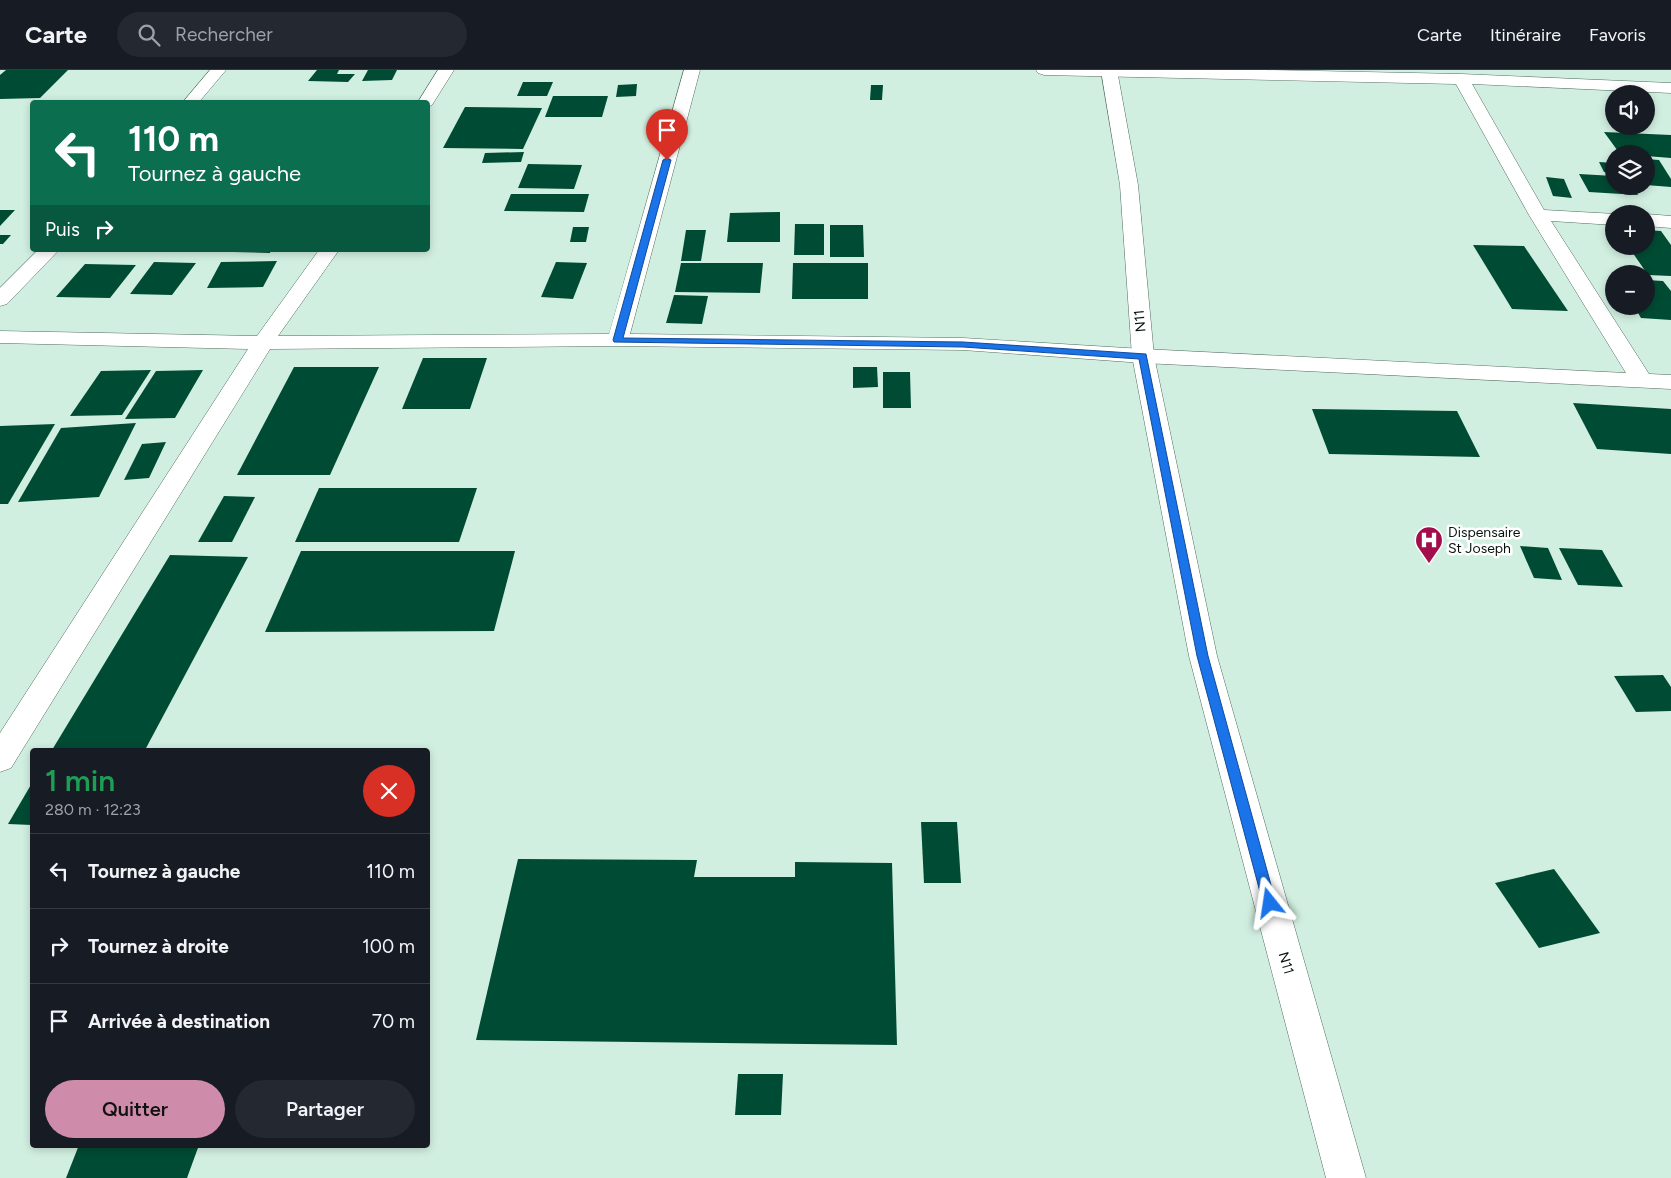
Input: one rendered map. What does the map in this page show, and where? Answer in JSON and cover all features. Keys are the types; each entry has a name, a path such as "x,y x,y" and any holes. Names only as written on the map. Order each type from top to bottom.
{"street":[{"path":"192,100 218,70"},
{"path":"427,100 446,70"},
{"path":"618,340 692,70"},
{"path":"1044,70 1461,79 1671,88"},
{"name":"N11","path":"1109,70 1129,185 1143,356 1203,656 1346,1178"},
{"path":"1461,79 1538,215 1642,380"},
{"path":"1538,215 1605,219"},
{"path":"1655,221 1671,222"},
{"path":"0,300 47,252"},
{"path":"0,760 263,343 328,252"},
{"path":"0,337 263,343 618,340 963,344 1143,356 1671,382"}],"building":[{"path":"6,70 68,70 40,98 0,99 0,75"},
{"path":"317,70 339,70 337,74 355,74 348,82 308,81"},
{"path":"368,70 397,70 392,80 362,81"},
{"path":"523,82 553,82 547,96 517,96"},
{"path":"637,84 636,96 616,97 618,85"},
{"path":"871,85 883,85 882,100 870,100"},
{"path":"553,96 608,96 602,117 545,117"},
{"path":"465,107 542,108 523,149 443,148"},
{"path":"1606,135 1671,135 1671,158 1655,157 1655,145 1613,145"},
{"path":"524,152 521,162 482,163 485,153"},
{"path":"1655,160 1659,160 1671,179 1671,187 1655,186"},
{"path":"1599,162 1605,162 1604,172"},
{"path":"528,164 582,165 574,189 518,188"},
{"path":"1579,174 1605,175 1605,193 1589,192"},
{"path":"1546,177 1564,179 1572,198 1553,196"},
{"path":"511,194 589,194 584,212 504,211"},
{"path":"0,210 15,210 0,226"},
{"path":"780,212 780,242 727,242 730,213"},
{"path":"795,224 824,224 824,255 794,255"},
{"path":"830,225 863,225 864,257 830,257"},
{"path":"573,227 589,227 586,242 570,242"},
{"path":"686,230 706,230 701,261 681,261"},
{"path":"1655,231 1661,231 1671,245 1671,276 1655,275 1655,265 1641,265 1634,255 1655,255"},
{"path":"0,235 11,235 3,244 0,244"},
{"path":"1473,245 1524,246 1568,311 1512,309"},
{"path":"233,252 270,252 270,253"},
{"path":"277,261 263,287 207,288 221,262"},
{"path":"154,262 196,263 172,295 130,294"},
{"path":"556,262 587,263 573,299 541,297"},
{"path":"681,263 763,263 760,293 675,292"},
{"path":"793,263 868,263 868,299 792,299"},
{"path":"85,264 136,265 110,298 56,297"},
{"path":"1655,281 1663,281 1671,291 1671,320 1641,318 1639,315 1655,315"},
{"path":"674,295 708,296 702,324 666,323"},
{"path":"423,358 487,358 470,409 402,409"},
{"path":"294,367 379,367 330,475 237,475"},
{"path":"853,367 877,367 878,387 853,388"},
{"path":"151,370 122,415 70,416 101,371"},
{"path":"203,370 175,418 125,419 156,371"},
{"path":"883,372 910,372 911,408 883,408"},
{"path":"1573,403 1671,409 1671,454 1597,449"},
{"path":"1312,409 1457,411 1480,457 1329,454"},
{"path":"136,423 99,497 18,502 61,428"},
{"path":"55,424 8,504 0,504 0,426"},
{"path":"166,442 149,478 124,480 142,444"},
{"path":"319,488 477,488 459,542 295,542"},
{"path":"224,496 255,497 232,542 198,542"},
{"path":"1520,546 1548,548 1562,580 1534,578"},
{"path":"1559,548 1602,550 1623,587 1578,585"},
{"path":"301,551 515,551 494,631 265,632"},
{"path":"170,555 248,557 146,748 53,748"},
{"path":"1663,675 1671,687 1671,711 1636,712 1614,676"},
{"path":"30,786 30,825 8,824"},
{"path":"921,822 957,822 961,883 924,883"},
{"path":"518,859 697,860 694,877 795,877 795,862 892,863 897,1045 476,1040"},
{"path":"1554,869 1600,933 1539,948 1495,883"},
{"path":"738,1074 783,1074 781,1115 735,1115"},
{"path":"78,1148 198,1148 187,1178 66,1178"}],"place":[{"name":"Dispensaire St Joseph","path":"1429,564"}],"route":[{"path":"667,160 618,340 963,344 1143,356 1203,656 1270,903"}]}
